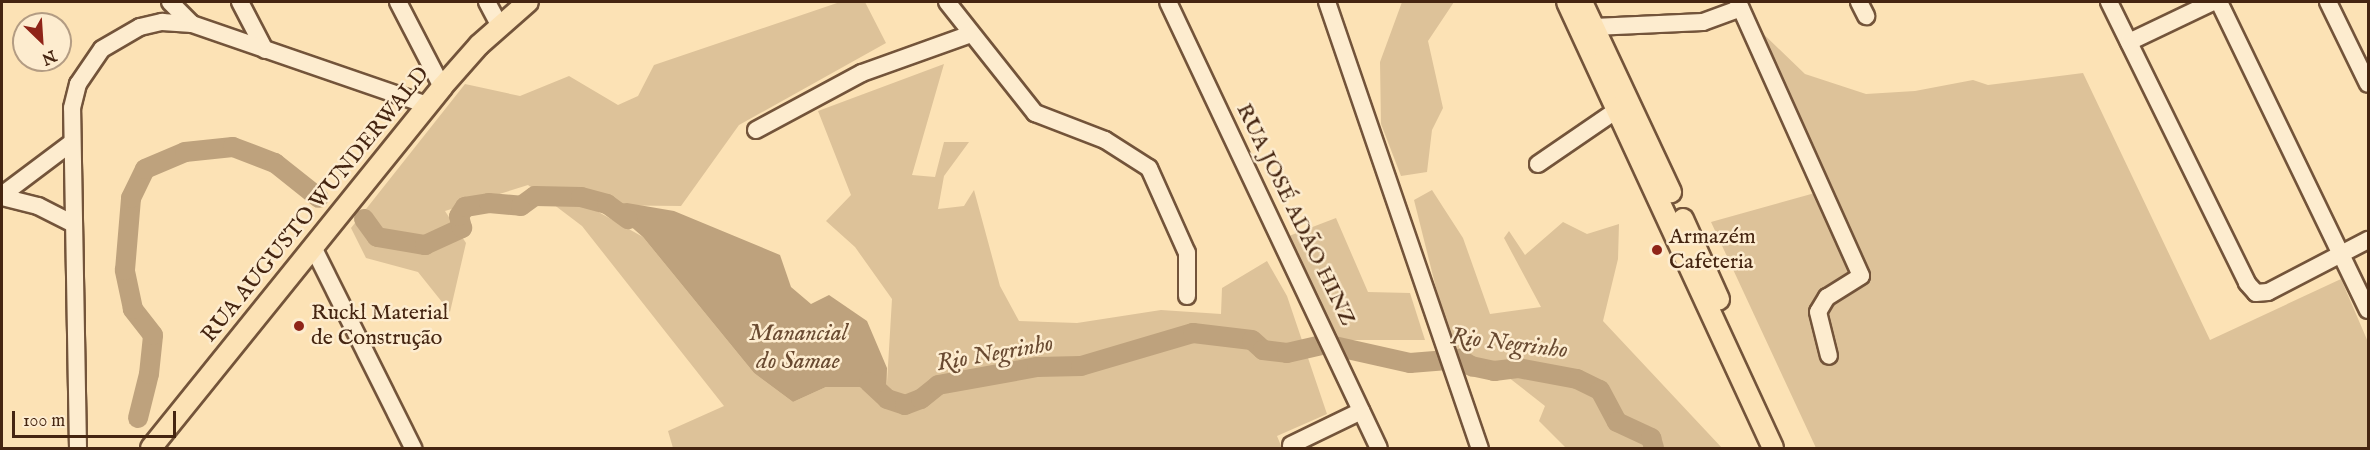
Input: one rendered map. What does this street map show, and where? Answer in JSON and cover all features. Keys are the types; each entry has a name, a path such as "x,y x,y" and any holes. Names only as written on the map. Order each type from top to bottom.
{"main road":[{"name":"RUA AUGUSTO WUNDERWALD","path":"151,448 442,87 499,25 528,2"},
{"path":"1567,2 1773,448"},
{"path":"1582,2 1788,448"},
{"path":"1642,162 1652,162 1664,178"},
{"path":"1677,239 1686,253 1693,254 1697,249"},
{"path":"1732,359 1734,352 1739,352 1754,375"}],"street":[{"path":"170,2 192,24"},
{"path":"240,2 265,50"},
{"path":"398,2 442,87"},
{"path":"487,2 499,25"},
{"path":"947,2 1035,113 1105,140 1149,168 1187,253 1187,296"},
{"name":"RUA JOSÉ ADÃO HINZ","path":"1168,2 1335,350 1378,448"},
{"path":"1327,2 1480,448"},
{"path":"2109,2 2247,284 2256,293 2268,292 2368,240"},
{"path":"2129,42 2213,2"},
{"path":"2219,2 2368,310"},
{"path":"2328,2 2368,84"},
{"path":"1594,27 1703,22 1739,5 1861,276 1827,297 1818,312 1829,356"},
{"path":"78,448 70,144 72,108 78,84 102,49 141,27 162,22 192,24 427,105"},
{"path":"756,130 842,81 971,34"},
{"path":"1538,164 1617,110"},
{"path":"2,196 70,144"},
{"path":"2,196 38,206 73,224"},
{"path":"313,247 413,448"},
{"path":"1291,445 1361,411"}],"shaded area":[{"path":"840,2 865,2 886,43 739,125 681,206 586,205 643,237 754,373 793,402 826,387 859,387 886,399 892,299 855,247 826,221 851,195 818,111 944,64 912,175 935,177 944,142 969,142 944,176 938,209 964,206 974,190 1000,286 1019,321 1077,323 1161,310 1221,314 1222,288 1267,261 1287,296 1327,414 1277,436 1282,448 673,448 668,431 724,406 582,226 528,185 445,211 466,243 450,312 418,272 366,258 351,228 465,84 520,96 569,76 618,105 638,96 654,65"},
{"path":"1402,2 1454,2 1428,41 1443,108 1432,130 1427,172 1401,176 1381,124 1380,62"},
{"path":"1752,23 1805,74 1866,94 1915,91 1973,80 1988,85 2083,73 2210,340 2341,279 2368,342 2368,448 1816,448 1711,222 1822,191"},
{"path":"1432,190 1463,238 1490,314 1541,307 1504,238 1509,231 1525,255 1563,222 1587,234 1619,224 1618,259 1603,321 1722,448 1566,448 1539,421 1545,406 1508,377 1470,377 1452,352 1414,200"},
{"path":"1336,218 1368,292 1410,293 1425,340 1333,340 1289,236"}],"water":[{"name":"Manancial do Samae","path":"627,203 674,211 780,255 791,287 811,304 829,295 867,321 887,368 886,399 859,387 826,387 793,402 754,373 643,237 606,205"}],"waterway":[{"name":"Rio Negrinho","path":"138,418 149,374 153,335 133,309 125,270 131,198 145,169 185,152 233,147 275,163 319,198"},
{"name":"Rio Negrinho","path":"364,219 377,237 425,245 462,228 459,216 465,207 489,203 521,206 535,196 581,197 607,204 628,219"},
{"name":"Rio Negrinho","path":"869,382 887,399 905,405 921,399 938,385 1037,367 1081,366 1193,333 1252,340 1263,350 1287,353 1325,344 1410,363 1460,359 1471,366 1494,371 1518,368 1577,379 1600,390 1617,422 1651,438 1654,448"}],"place":[{"name":"Armazém Cafeteria","path":"1657,250"},
{"name":"Ruckl Material de Construção","path":"299,326"}]}
